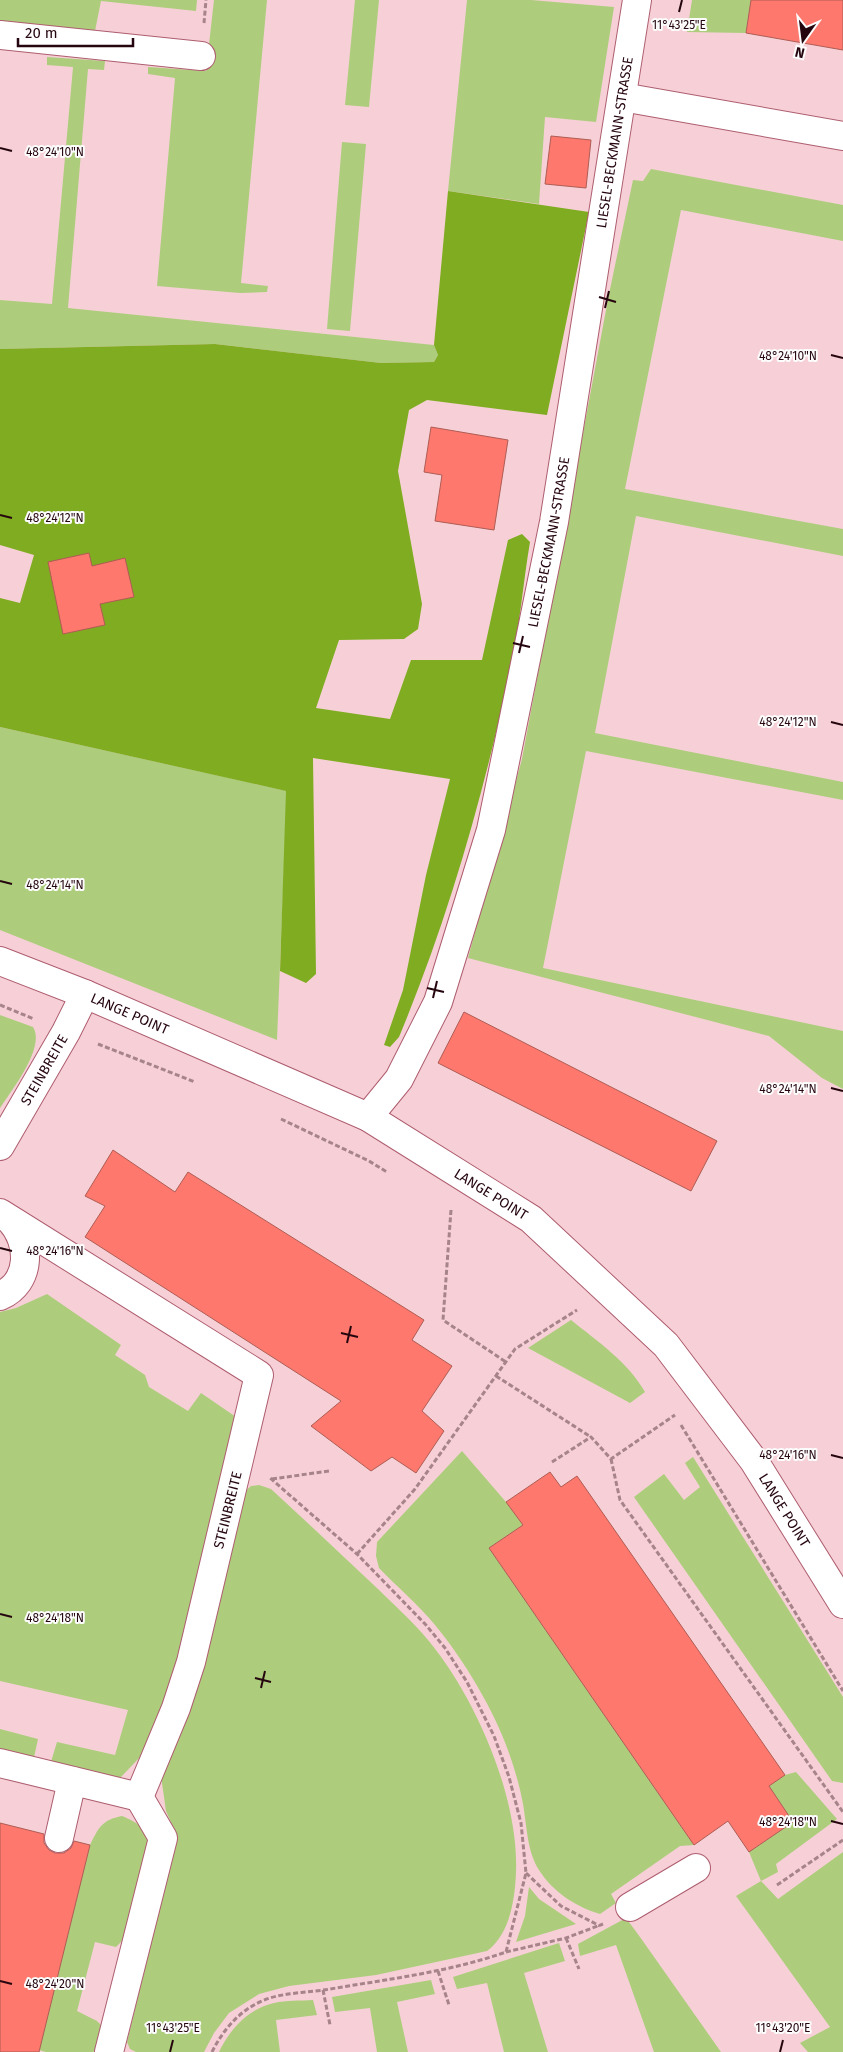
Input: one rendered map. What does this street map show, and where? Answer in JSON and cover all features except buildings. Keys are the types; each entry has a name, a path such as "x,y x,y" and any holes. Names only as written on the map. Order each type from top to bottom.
{"street":[{"name":"LIESEL-BECKMANN-STRASSE","path":"368,1117 399,1079 438,1002 491,830 554,522 637,0"},
{"path":"0,35 201,56"},
{"path":"622,98 843,136"},
{"name":"LANGE POINT","path":"0,961 85,994 368,1117 531,1219 666,1345 754,1461 843,1604"},
{"name":"STEINBREITE","path":"0,1146 66,1032 85,994"},
{"path":"0,1296 17,1283 22,1275 26,1259 24,1243 18,1228 2,1214"},
{"name":"STEINBREITE","path":"2,1214 259,1375 191,1662 176,1708 139,1797"},
{"path":"0,1763 139,1797 163,1838 109,2052"},
{"path":"59,1838 72,1781"},
{"path":"630,1907 696,1868"}],"path":[{"path":"0,1005 32,1018"},
{"path":"102,1045 204,1085"},
{"path":"275,1116 369,1161 393,1176"},
{"path":"443,1205 455,1213"},
{"path":"451,1210 443,1320 506,1362"},
{"path":"357,1554 415,1489 515,1349 577,1310"},
{"path":"496,1376 591,1437 612,1459 620,1500 843,1812"},
{"path":"669,1407 843,1690"},
{"path":"612,1459 675,1415"},
{"path":"552,1462 591,1437"},
{"path":"242,1453 357,1554 426,1625 445,1648 467,1682 494,1736 509,1777 521,1823 526,1873 506,1952"},
{"path":"271,1479 329,1471"},
{"path":"777,1885 843,1840"},
{"path":"526,1873 561,1906 600,1926"},
{"path":"212,2052 228,2026 244,2012 272,1997 438,1971 474,1963 506,1952 566,1938 600,1926 630,1907"},
{"path":"566,1938 579,1969"},
{"path":"438,1971 449,2005"},
{"path":"323,1990 330,2025"}],"green space":[{"path":"0,0 197,0 196,11 101,1 95,31 0,24"},
{"path":"214,0 267,0 241,283 268,286 267,292 240,293 157,286 175,78 148,74 148,67 206,71"},
{"path":"355,0 379,0 369,107 345,105"},
{"path":"467,0 531,0 614,7 596,122 545,117 539,204 448,191"},
{"path":"692,0 751,0 746,33 687,32"},
{"path":"47,57 105,61 104,70 88,69 68,308 434,345 438,355 434,362 381,363 215,344 0,349 0,300 52,304 73,67 47,65"},
{"path":"342,142 366,144 350,331 327,329"},
{"path":"651,169 843,205 843,241 681,210 625,489 843,529 843,556 636,516 595,733 843,782 843,800 586,751 543,968 843,1031 843,1089 822,1078 769,1036 468,958 522,759 609,294 633,180 643,181"},
{"path":"448,191 589,212 547,415 427,400 409,410 398,471 422,604 418,629 404,639 339,640 316,708 390,719 411,660 482,660 508,540 522,534 530,542 514,651 477,808 434,946 399,1037 390,1047 384,1045 403,990 426,875 450,779 313,758 316,974 306,983 280,971 286,791 0,727 0,598 20,603 34,555 0,545 0,349 215,344 381,363 434,362 438,355 434,345"},
{"path":"0,727 287,791 277,1040 0,930"},
{"path":"0,1015 33,1027 36,1036 35,1046 26,1069 0,1108"},
{"path":"47,1294 121,1345 115,1355 145,1375 149,1387 188,1411 201,1393 236,1417 178,1676 143,1754 120,1778 111,1780 50,1765 57,1742 115,1755 128,1710 0,1681 0,1312 16,1308"},
{"path":"571,1320 621,1362 645,1392 630,1403 528,1348"},
{"path":"462,1451 506,1502 523,1525 489,1548 694,1845 680,1846 611,1894 616,1903 600,1914 566,1898 551,1885 539,1870 530,1847 519,1785 503,1737 487,1703 457,1654 435,1625 379,1568 376,1556 377,1542"},
{"path":"693,1457 843,1697 843,1783 832,1781 634,1497 664,1474 684,1500 700,1487 685,1463"},
{"path":"259,1485 271,1489 406,1616 441,1656 459,1684 475,1713 489,1745 510,1810 515,1842 516,1872 510,1915 501,1935 487,1951 376,1975 289,1986 259,1994 229,2013 214,2033 204,2052 136,2052 130,2049 127,2042 170,1866 173,1827 166,1811 161,1776 242,1494 251,1486"},
{"path":"0,1729 38,1739 33,1762 0,1754"},
{"path":"796,1772 837,1819 776,1864 778,1872 761,1881 749,1852 793,1822 769,1786 785,1775"},
{"path":"122,1816 139,1825 148,1841 124,1939 116,1947 95,1942 77,2011 97,2021 104,2028 100,2046 93,2052 46,2052 39,2050 90,1845 96,1833 105,1822"},
{"path":"843,1852 843,2052 808,2052 800,2043 830,2027 736,1896 761,1881 778,1899"},
{"path":"529,1887 539,1899 576,1924 516,1942 525,1916"},
{"path":"626,1918 721,2052 654,2052 616,1945 580,1956 578,1944"},
{"path":"559,1943 565,1961 524,1973 548,2052 504,2052 487,1983 457,1989 453,1977"},
{"path":"431,1980 435,1994 397,2002 408,2052 377,2052 370,2008 335,2012 332,1997"},
{"path":"313,2000 317,2015 276,2020 280,2052 219,2052 234,2028 256,2010 279,2002"}]}
